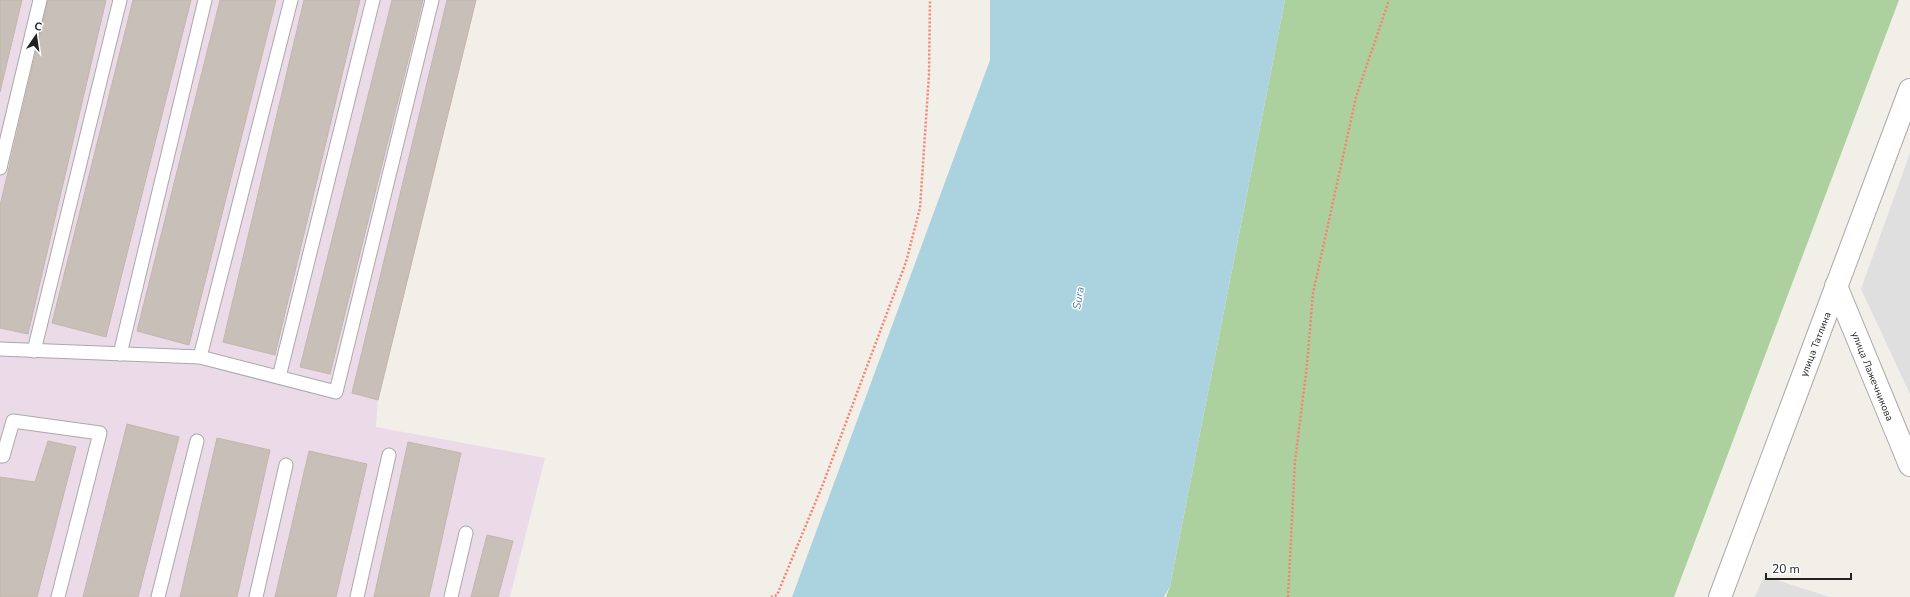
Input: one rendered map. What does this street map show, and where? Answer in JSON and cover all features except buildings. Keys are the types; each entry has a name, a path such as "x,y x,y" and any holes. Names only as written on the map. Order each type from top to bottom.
{"street":[{"name":"улица Татлина","path":"1720,597 1910,90"},
{"name":"улица Лажечникова","path":"1836,286 1910,465"}],"lane":[{"path":"0,168 40,0"},
{"path":"34,351 120,0"},
{"path":"120,354 205,0"},
{"path":"200,357 290,0"},
{"path":"279,377 373,0"},
{"path":"0,349 200,357 336,392 432,0"},
{"path":"0,456 3,456 13,421 100,433 58,597"},
{"path":"158,597 197,441"},
{"path":"357,597 389,455"},
{"path":"256,597 286,465"},
{"path":"451,597 466,533"}],"path":[{"path":"771,597 776,594 823,484 906,262 920,208 929,75 930,0"},
{"path":"1288,597 1295,461 1307,365 1313,293 1356,97 1389,0"}],"shaded area":[{"path":"0,0 476,0 378,400 376,427 545,458 510,597 0,597"},
{"path":"1910,153 1910,394 1861,289"},
{"path":"1764,576 1830,597 1755,597"}],"green space":[{"path":"1285,0 1899,0 1674,597 1166,597 1170,586"}],"water":[{"name":"Sura","path":"990,0 1285,0 1170,586 1164,597 792,597 990,60"}]}
